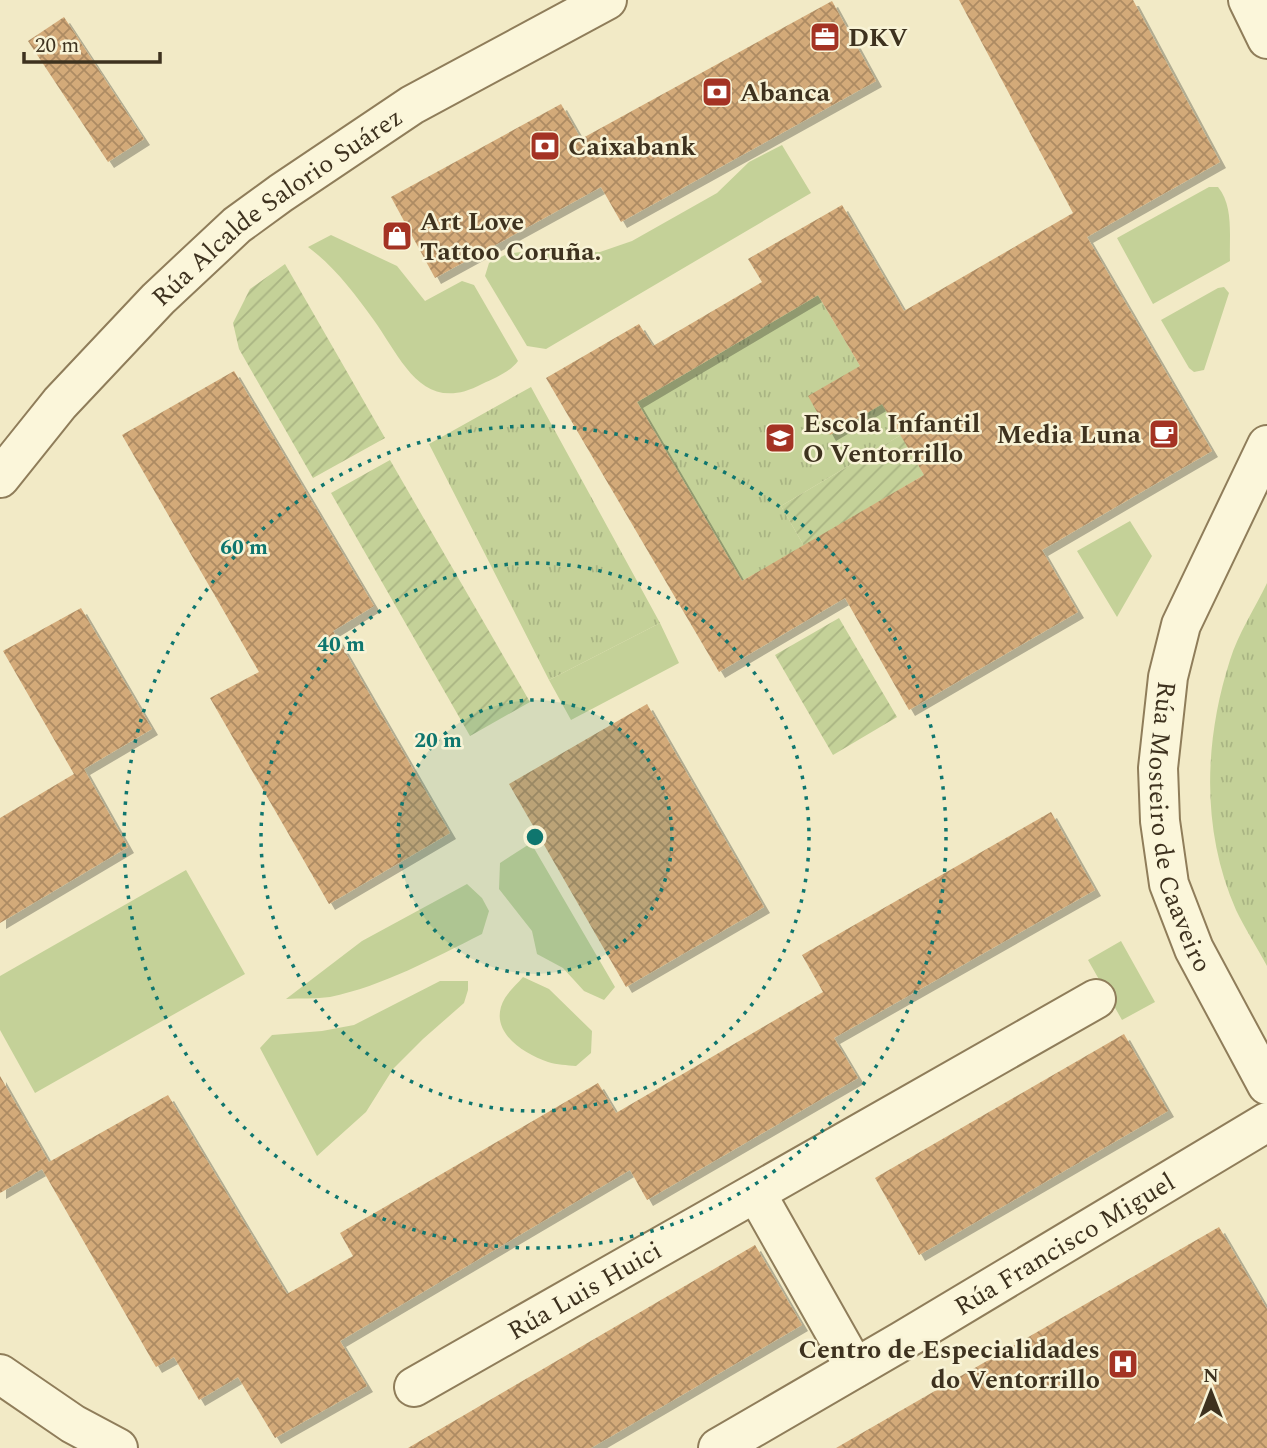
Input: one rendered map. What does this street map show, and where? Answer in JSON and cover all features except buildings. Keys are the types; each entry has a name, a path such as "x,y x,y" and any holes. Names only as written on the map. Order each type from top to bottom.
{"street":[{"name":"Rúa Alcalde Salorio Suárez","path":"0,478 60,402 158,299 237,225 412,104 607,0"},
{"path":"1248,0 1267,39"},
{"name":"Rúa Mosteiro de Caaveiro","path":"1267,445 1181,625 1168,677 1158,768 1160,821 1170,884 1194,948 1267,1085"},
{"name":"Rúa Luis Huici","path":"414,1387 1096,999"},
{"name":"Rúa Francisco Miguel","path":"718,1448 1267,1122"},
{"path":"755,1193 855,1368"},
{"path":"0,1374 73,1424 118,1448"}],"green space":[{"path":"782,145 811,193 546,349 527,346 485,276 489,263 507,254 528,251 600,252 632,241 717,193 749,162"},
{"path":"1209,187 1218,187 1229,212 1230,261 1153,304 1117,238"},
{"path":"331,235 397,266 425,301 462,281 474,285 518,361 502,374 461,392 444,393 429,388 404,366 344,281 308,247"},
{"path":"285,264 385,438 313,478 239,349 233,323 250,289"},
{"path":"1224,287 1229,293 1204,370 1194,372 1161,320"},
{"path":"818,295 901,435 781,506 804,546 742,581 637,402"},
{"path":"531,387 660,623 549,680 429,444"},
{"path":"901,435 924,475 804,546 781,506"},
{"path":"390,460 530,702 470,736 331,493"},
{"path":"1130,521 1152,556 1117,617 1077,551"},
{"path":"1267,583 1267,966 1236,910 1225,880 1212,818 1210,786 1211,754 1221,691 1237,641"},
{"path":"839,618 897,717 833,755 775,655"},
{"path":"660,623 679,663 571,720 549,680"},
{"path":"531,843 615,987 604,1000 584,991 563,968 537,954 532,931 499,889 500,863"},
{"path":"186,870 245,974 35,1093 0,1030 0,976"},
{"path":"467,884 482,898 489,911 482,934 369,986 330,997 286,999 362,941"},
{"path":"1121,941 1155,1002 1122,1020 1088,960"},
{"path":"523,977 549,989 592,1031 591,1053 576,1066 555,1064 538,1058 518,1046 503,1030 500,1010 507,995"},
{"path":"440,981 468,981 464,1003 393,1069 366,1112 317,1156 260,1048 272,1035 354,1025"}],"place":[{"name":"DKV","path":"825,37"},
{"name":"Abanca","path":"717,92"},
{"name":"Caixabank","path":"545,146"},
{"name":"Art Love Tattoo Coruña.","path":"397,236"},
{"name":"Media Luna","path":"1164,434"},
{"name":"Escola Infantil O Ventorrillo","path":"780,438"},
{"name":"Centro de Especialidades do Ventorrillo","path":"1123,1364"}]}
